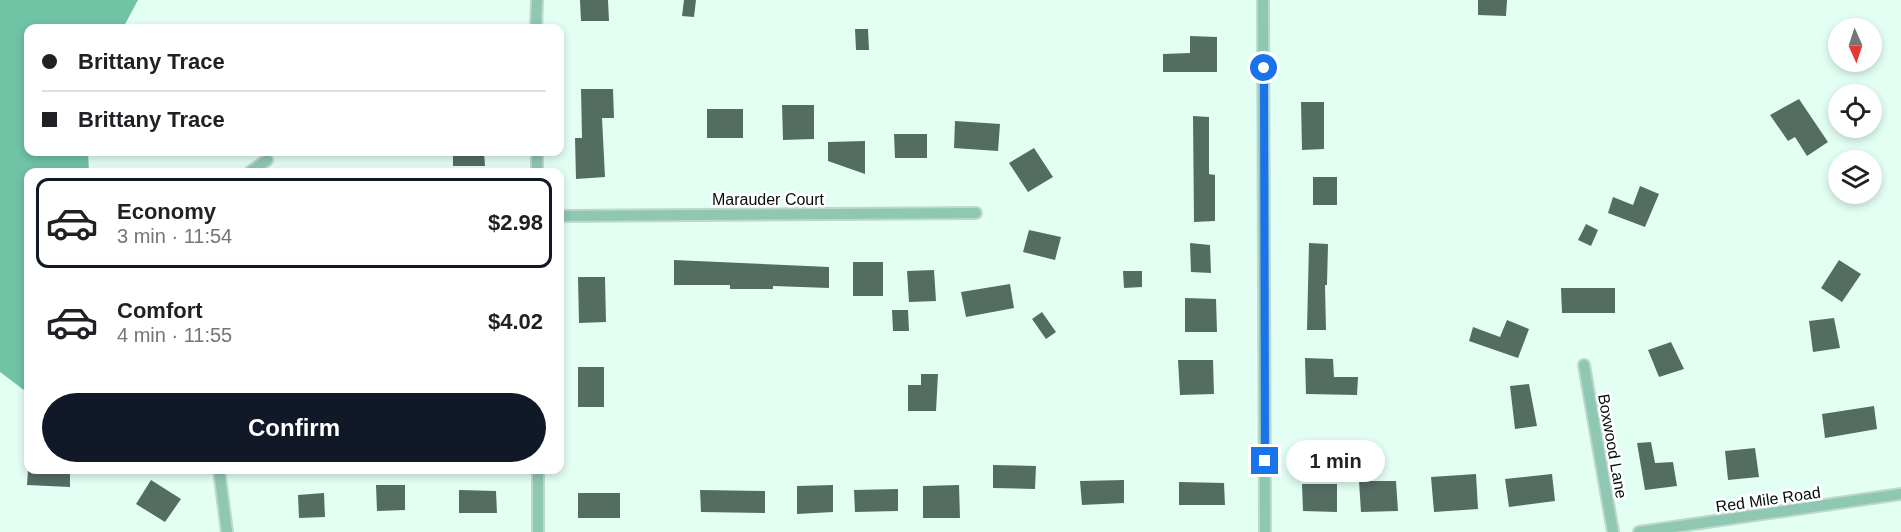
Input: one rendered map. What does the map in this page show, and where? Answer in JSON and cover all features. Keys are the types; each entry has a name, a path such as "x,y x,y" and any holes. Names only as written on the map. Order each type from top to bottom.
{"street":[{"path":"536,24 537,0"},
{"path":"1263,0 1265,532"},
{"path":"256,168 267,160"},
{"name":"Marauder Court","path":"564,216 976,213"},
{"name":"Boxwood Lane","path":"1584,365 1613,532"},
{"path":"220,474 227,532"},
{"path":"538,474 538,532"},
{"name":"Red Mile Road","path":"1639,532 1901,494"}],"green space":[{"path":"0,0 138,0 125,24 24,24 24,156 88,156 89,168 24,168 24,390 0,372"}],"building":[{"path":"580,0 608,0 609,21 581,21"},
{"path":"684,0 696,0 694,17 682,16"},
{"path":"1478,0 1507,0 1506,16 1478,15"},
{"path":"855,29 868,29 869,50 856,50"},
{"path":"1190,36 1217,37 1217,72 1163,72 1163,54 1190,53"},
{"path":"581,89 613,89 614,118 602,118 605,177 576,179 575,138 582,138"},
{"path":"1799,99 1828,142 1807,156 1795,137 1788,141 1770,115"},
{"path":"1301,102 1324,102 1324,149 1302,150"},
{"path":"782,105 814,105 814,139 783,140"},
{"path":"707,109 743,109 743,138 707,138"},
{"path":"1193,116 1209,117 1209,174 1215,175 1215,221 1194,222"},
{"path":"955,121 1000,124 998,151 954,148"},
{"path":"894,134 927,134 927,158 895,158"},
{"path":"865,141 865,174 828,161 828,142"},
{"path":"1034,148 1053,177 1028,192 1009,163"},
{"path":"453,156 484,156 485,166 453,166"},
{"path":"1313,177 1337,177 1337,205 1313,205"},
{"path":"1640,186 1659,194 1645,227 1608,213 1613,197 1633,205"},
{"path":"1586,224 1598,230 1591,246 1578,240"},
{"path":"1029,230 1061,237 1055,260 1023,252"},
{"path":"1190,243 1210,245 1211,273 1191,272"},
{"path":"1309,243 1328,244 1327,285 1325,285 1326,330 1307,330"},
{"path":"674,260 829,267 829,288 773,286 773,289 730,289 730,285 674,285"},
{"path":"1839,260 1861,274 1842,302 1821,288"},
{"path":"853,262 883,262 883,296 853,296"},
{"path":"934,270 936,301 909,302 907,271"},
{"path":"1123,271 1142,271 1142,287 1124,288"},
{"path":"578,277 605,277 606,322 579,323"},
{"path":"1010,284 1014,308 966,317 961,292"},
{"path":"1561,288 1615,288 1615,313 1562,313"},
{"path":"1185,298 1216,299 1217,332 1185,332"},
{"path":"892,310 908,310 909,331 893,331"},
{"path":"1042,312 1056,332 1046,339 1032,319"},
{"path":"1834,318 1840,348 1813,352 1809,321"},
{"path":"1507,320 1529,329 1518,358 1469,341 1473,327 1500,337"},
{"path":"1671,342 1684,369 1659,377 1648,350"},
{"path":"1305,358 1333,359 1334,377 1358,377 1357,395 1306,394"},
{"path":"1178,360 1213,360 1214,394 1180,395"},
{"path":"578,367 604,367 604,407 578,407"},
{"path":"921,374 938,374 936,411 908,411 908,385 921,385"},
{"path":"1529,384 1537,426 1515,429 1510,386"},
{"path":"1874,406 1877,429 1825,438 1822,414"},
{"path":"1651,442 1655,463 1673,462 1677,486 1645,490 1637,443"},
{"path":"1755,448 1759,477 1728,480 1725,451"},
{"path":"993,465 1036,466 1035,489 993,488"},
{"path":"28,474 70,474 70,487 27,485"},
{"path":"1476,474 1478,509 1434,512 1431,477"},
{"path":"1552,474 1555,501 1509,507 1505,479"},
{"path":"151,480 181,499 165,522 136,504"},
{"path":"1124,480 1124,503 1082,505 1080,481"},
{"path":"1359,481 1396,481 1398,511 1361,512"},
{"path":"1179,482 1224,483 1225,505 1179,505"},
{"path":"1302,484 1337,484 1337,512 1303,511"},
{"path":"376,485 405,485 405,510 377,511"},
{"path":"833,485 833,512 797,514 797,486"},
{"path":"959,485 960,518 923,518 923,486"},
{"path":"898,489 898,511 855,512 854,490"},
{"path":"459,490 496,491 497,513 459,513"},
{"path":"700,490 765,491 765,513 701,512"},
{"path":"324,493 325,517 299,518 298,495"},
{"path":"578,493 620,493 620,518 578,518"}],"route":[{"path":"1264,68 1265,461"}]}
